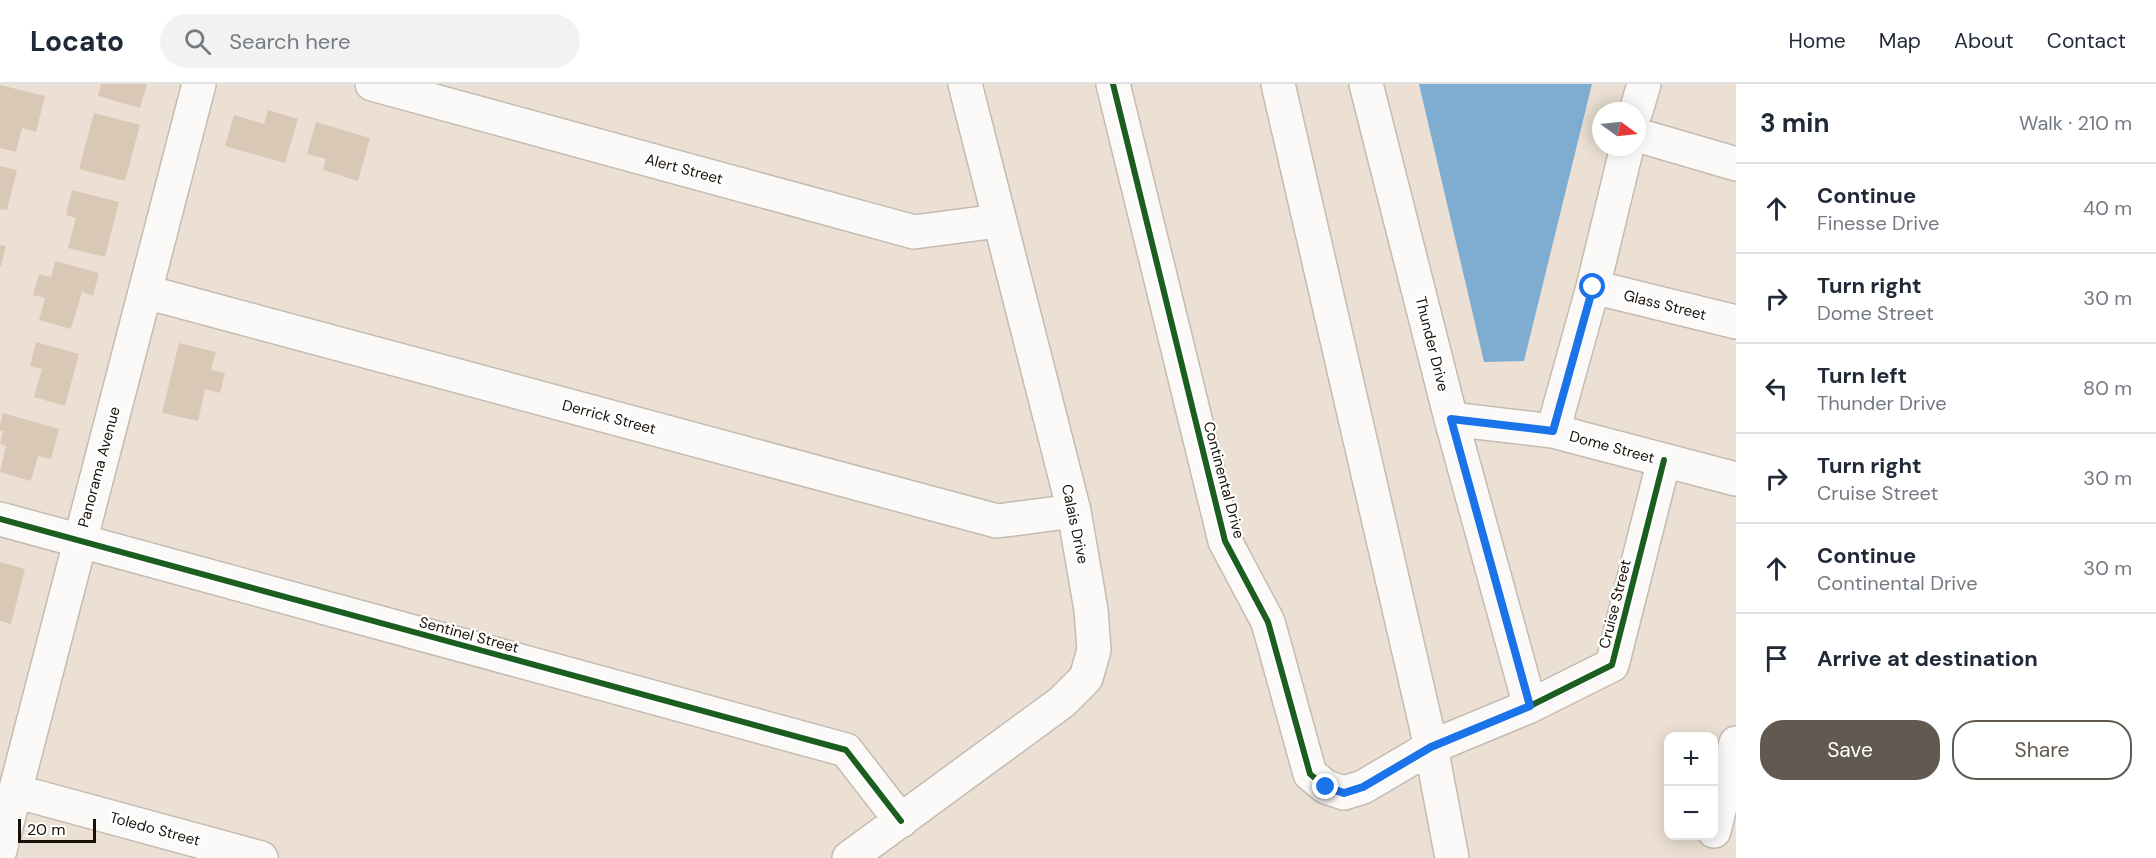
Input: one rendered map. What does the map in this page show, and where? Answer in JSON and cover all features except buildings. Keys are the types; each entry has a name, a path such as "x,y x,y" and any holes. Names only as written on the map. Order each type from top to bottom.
{"street":[{"name":"Panorama Avenue","path":"0,850 199,84"},
{"name":"Alert Street","path":"372,84 914,232 998,221"},
{"name":"Calais Drive","path":"849,858 1062,702 1086,678 1094,650 1091,610 1074,511 998,221 965,84"},
{"name":"Continental Drive","path":"1113,84 1225,541 1268,622 1310,774 1326,787 1344,793 1363,787 1431,747"},
{"path":"1278,84 1431,747 1452,858"},
{"name":"Thunder Drive","path":"1366,84 1451,419 1530,706"},
{"path":"1639,102 1644,84"},
{"path":"1646,138 1736,164"},
{"path":"1553,431 1593,287 1625,156"},
{"name":"Glass Street","path":"1593,287 1736,322"},
{"name":"Derrick Street","path":"146,292 997,521 1074,511"},
{"name":"Dome Street","path":"1451,419 1553,431 1736,479"},
{"name":"Cruise Street","path":"1431,747 1530,706 1612,665 1664,460"},
{"name":"Sentinel Street","path":"0,519 846,750 901,821"},
{"path":"1707,858 1720,824 1736,743"},
{"name":"Toledo Street","path":"15,791 261,858"}],"water":[{"path":"1419,84 1592,84 1524,361 1484,362"}],"cycle path":[{"path":"1113,84 1225,541 1268,622 1310,774 1326,787 1344,793 1363,787 1431,747 1530,706 1612,665 1664,460"},
{"path":"0,519 846,750 901,821"}],"route":[{"path":"1326,787 1344,793 1363,787 1431,747 1530,706 1451,419 1553,431 1593,287"}]}
